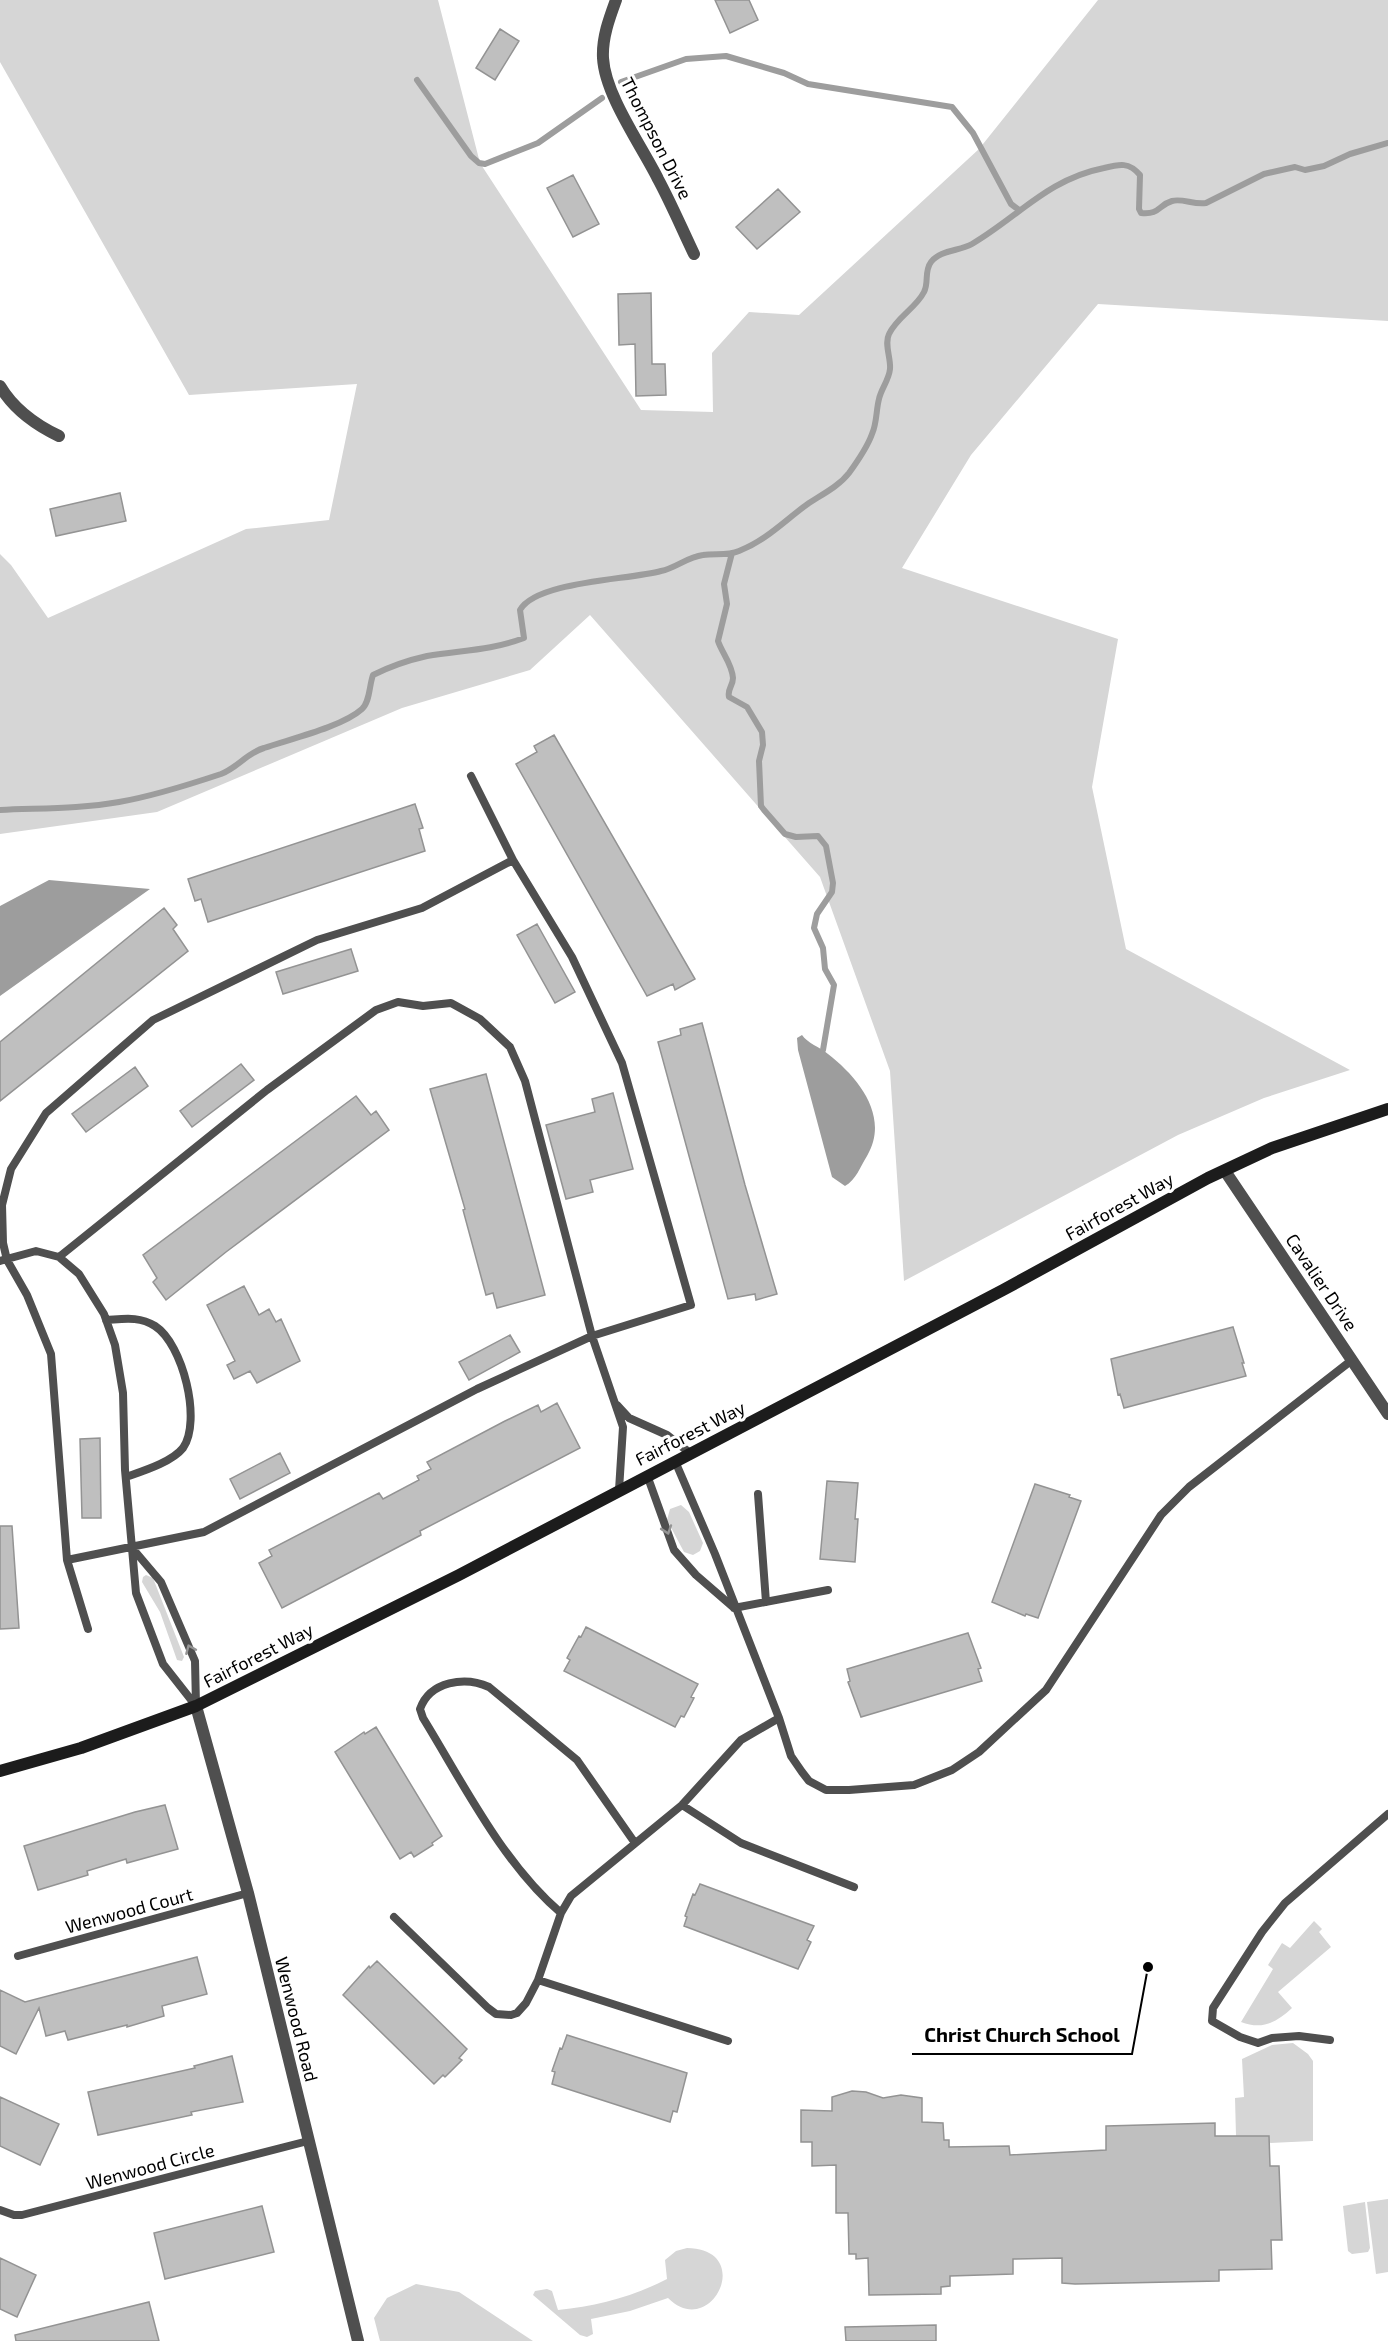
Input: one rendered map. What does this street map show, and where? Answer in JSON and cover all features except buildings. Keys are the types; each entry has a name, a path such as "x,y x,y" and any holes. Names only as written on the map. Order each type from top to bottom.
{"main road":[{"name":"Fairforest Way","path":"0,1771 81,1748 196,1706 459,1575 1225,1171 1272,1148 1388,1109"}],"street":[{"name":"Thompson Drive","path":"616,0 604,39 603,58 607,79 660,181 694,254"},
{"path":"0,386 16,406 36,423 59,436"},
{"name":"Cavalier Drive","path":"1225,1171 1388,1414"},
{"name":"Wenwood Road","path":"196,1706 248,1893 358,2341"}],"lane":[{"path":"67,1560 204,1532 477,1389 592,1336 691,1305 622,1063 572,957 513,860 471,776"},
{"path":"88,1629 67,1560 51,1354 27,1295 3,1260 2,1205 11,1169 46,1113 153,1020 317,940 422,908 513,860"},
{"path":"59,1257 267,1090 376,1010 398,1002 423,1006 451,1003 480,1019 510,1047 525,1081 592,1336 623,1427 619,1490"},
{"path":"3,1260 36,1251 59,1257 78,1274 106,1320 115,1345 123,1393 126,1477 136,1593 163,1664 196,1706"},
{"path":"106,1320 135,1318 156,1327 176,1353 188,1383 191,1430 182,1449 159,1464 126,1477"},
{"path":"675,1461 715,1554 792,1756 802,1772 809,1781 826,1790 849,1791 914,1785 952,1770 979,1752 1046,1690 1161,1515 1189,1487 1352,1360"},
{"path":"614,1402 629,1418 667,1435 690,1453"},
{"path":"648,1475 674,1550 696,1575 734,1608"},
{"path":"758,1494 766,1602"},
{"path":"132,1547 161,1582 195,1660 196,1706"},
{"path":"734,1608 828,1590"},
{"path":"561,1913 536,1891 507,1854 423,1718 420,1709 427,1697 443,1686 464,1681 480,1682 496,1691 577,1760 635,1843"},
{"path":"394,1917 496,2014 504,2016 517,2013 526,2003 538,1980 561,1913 571,1896 682,1804 741,1740 779,1718"},
{"path":"682,1804 741,1843 854,1887"},
{"path":"1330,2040 1299,2036 1272,2038 1258,2043 1240,2037 1212,2021 1213,2008 1262,1932 1286,1903 1388,1814"},
{"name":"Wenwood Court","path":"18,1956 248,1893"},
{"path":"538,1980 728,2041"},
{"name":"Wenwood Circle","path":"0,2210 22,2215 308,2141"}],"shaded area":[{"path":"0,0 438,0 480,163 641,410 713,412 712,353 749,312 799,315 979,149 1098,0 1388,0 1388,321 1098,304 971,455 902,568 1118,639 1092,787 1126,949 1350,1070 1264,1098 1178,1135 904,1281 890,1071 820,877 590,615 530,670 402,708 157,812 0,834 0,554 11,565 48,618 246,529 329,520 357,384 189,395 0,62"},
{"path":"49,880 150,889 0,996 0,906"},
{"path":"802,1035 840,1064 860,1087 873,1113 875,1127 873,1141 858,1173 845,1186 832,1177 798,1050 797,1038"},
{"path":"681,1505 689,1512 703,1543 700,1551 693,1555 684,1552 667,1520 670,1509"},
{"path":"146,1575 153,1578 184,1657 182,1661 177,1660 160,1612 142,1582"},
{"path":"1314,1921 1322,1929 1319,1932 1331,1947 1278,1992 1292,2008 1268,2024 1256,2025 1241,2022 1273,1969 1268,1965 1282,1943 1290,1948"},
{"path":"1293,2043 1308,2054 1313,2061 1313,2141 1269,2143 1269,2136 1236,2136 1235,2098 1244,2097 1242,2059 1272,2045"},
{"path":"1388,2199 1388,2272 1376,2274 1367,2202"},
{"path":"1365,2202 1370,2248 1368,2252 1352,2254 1348,2251 1343,2206"},
{"path":"687,2248 708,2252 719,2262 723,2276 720,2290 711,2301 699,2308 684,2308 668,2298 630,2311 591,2319 593,2334 587,2337 580,2335 533,2295 535,2291 547,2289 552,2291 558,2310 587,2306 627,2296 667,2279 665,2260 676,2251"},
{"path":"416,2284 459,2292 533,2341 380,2341 374,2318 387,2298"}],"waterway":[{"path":"621,82 686,59 726,56 784,73 808,84 952,107 973,133 1011,204 1019,210"},
{"path":"417,80 471,156 479,163 485,164 538,143 602,98"},
{"path":"0,810 74,807 119,802 221,774 258,750 329,727 353,715 365,706 373,675 379,672 427,656 487,648 524,638 520,610 530,600 545,593 585,583 661,571 697,556 735,553 758,541 809,503 831,490 849,473 862,455 874,430 880,395 889,373 887,342 889,334 921,298 931,262 940,255 972,244 1034,200 1066,181 1084,173 1120,165 1128,166 1140,175 1139,209 1141,213 1152,213 1176,200 1206,203 1264,174 1295,167 1305,170 1324,166 1350,154 1388,143"},
{"path":"732,553 724,584 727,604 718,641 732,673 733,681 729,697 747,707 762,732 763,745 759,761 761,806 785,834 796,837 818,836 826,846 833,883 832,892 817,914 814,928 823,948 825,969 834,985 823,1050"}],"place":[{"name":"Christ Church School","path":"1148,1967"}]}
